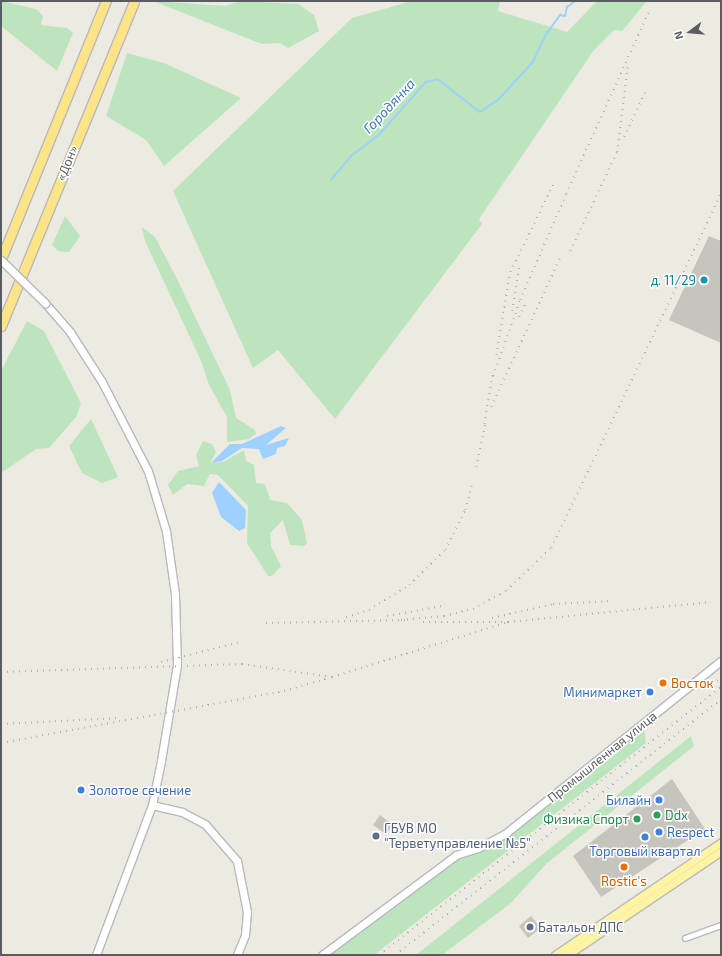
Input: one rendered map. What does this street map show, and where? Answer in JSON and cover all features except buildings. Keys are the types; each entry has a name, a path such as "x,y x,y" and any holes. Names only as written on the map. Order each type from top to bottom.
{"highway":[{"name":"«Дон»","path":"1,259 106,1"},
{"name":"«Дон»","path":"1,326 134,1"}],"main road":[{"path":"555,955 721,842"},
{"path":"567,955 721,851"}],"street":[{"path":"1,259 45,303 70,332 102,382 148,471 166,531 175,594 177,666 152,805 96,955"},
{"name":"Промышленная улица","path":"322,955 456,855 478,848 506,833 721,661"},
{"path":"152,805 182,812 205,824 237,861 247,912 245,935 237,955"},
{"path":"685,938 721,925"}],"green space":[{"path":"1,1 36,9 43,16 41,25 67,28 73,33 57,71 1,26"},
{"path":"153,1 225,6 241,1 298,4 314,15 319,31 288,48 280,43 262,44"},
{"path":"412,1 500,1 498,11 567,32 597,1 647,1 622,31 614,30 594,50 479,219 482,224 335,419 278,350 253,368 173,191 352,18"},
{"path":"127,53 164,63 241,98 164,166 146,140 106,116"},
{"path":"65,216 80,236 69,252 58,251 52,245"},
{"path":"142,227 155,237 177,279 230,390 236,418 255,430 256,434 249,439 227,442 227,417 209,385 202,363 145,241"},
{"path":"27,321 44,331 81,403 76,417 49,448 36,449 1,473 1,371"},
{"path":"91,419 118,477 102,483 82,473 69,446"},
{"path":"203,441 212,444 216,452 210,463 223,462 244,450 246,461 254,465 256,483 265,484 270,500 287,503 302,520 307,543 304,546 290,545 283,520 270,533 271,546 281,566 272,576 268,576 247,543 248,506 218,475 210,474 204,486 187,484 173,495 168,485 178,471 199,466 196,455"},
{"path":"644,728 646,743 374,955 329,955 457,858 512,830"},
{"path":"691,736 694,746 546,864 511,903 442,955 416,955"}],"water":[{"path":"281,426 286,428 266,445 289,438 285,446 277,448 276,454 263,459 259,449 242,448 222,461 211,463 230,444 242,444"},
{"path":"219,482 246,510 245,528 239,531 221,517 212,493"}],"waterway":[{"name":"Городянка","path":"331,180 351,156 378,136 426,82 438,79 480,112 498,100 533,62 545,36 560,15 565,16 567,7 576,1"}],"railway":[{"path":"493,376 520,300 566,194 650,9"},
{"path":"570,251 617,152 628,63"},
{"path":"624,137 646,90"},
{"path":"496,355 510,272 554,183"},
{"path":"401,620 444,616 473,609 506,591 551,548 721,193"},
{"path":"491,407 560,258"},
{"path":"512,311 519,267"},
{"path":"519,317 526,302"},
{"path":"484,424 493,371"},
{"path":"476,467 486,420"},
{"path":"346,617 369,610 409,585 445,550 465,510 472,484"},
{"path":"492,618 553,604 613,601"},
{"path":"423,622 508,622 711,602"},
{"path":"387,616 442,606"},
{"path":"266,623 407,620"},
{"path":"1,672 242,664 332,677 508,622"},
{"path":"161,662 240,642"},
{"path":"707,688 721,677"},
{"path":"1,743 284,691 328,678"},
{"path":"379,955 721,687"},
{"path":"395,955 721,699"},
{"path":"1,724 120,718"}],"place":[{"name":"д. 11/29","path":"704,280"},
{"name":"Восток","path":"663,683"},
{"name":"Минимаркет","path":"650,692"},
{"name":"Золотое сечение","path":"81,790"},
{"name":"Билайн","path":"659,800"},
{"name":"Ddx","path":"657,815"},
{"name":"Физика Спорт","path":"637,819"},
{"name":"Respect","path":"659,832"},
{"name":"ГБУВ МО \"Терветуправление №5\"","path":"376,836"},
{"name":"Торговый квартал","path":"645,837"},
{"name":"Rostic's","path":"624,867"},
{"name":"Батальон ДПС","path":"530,927"}]}
